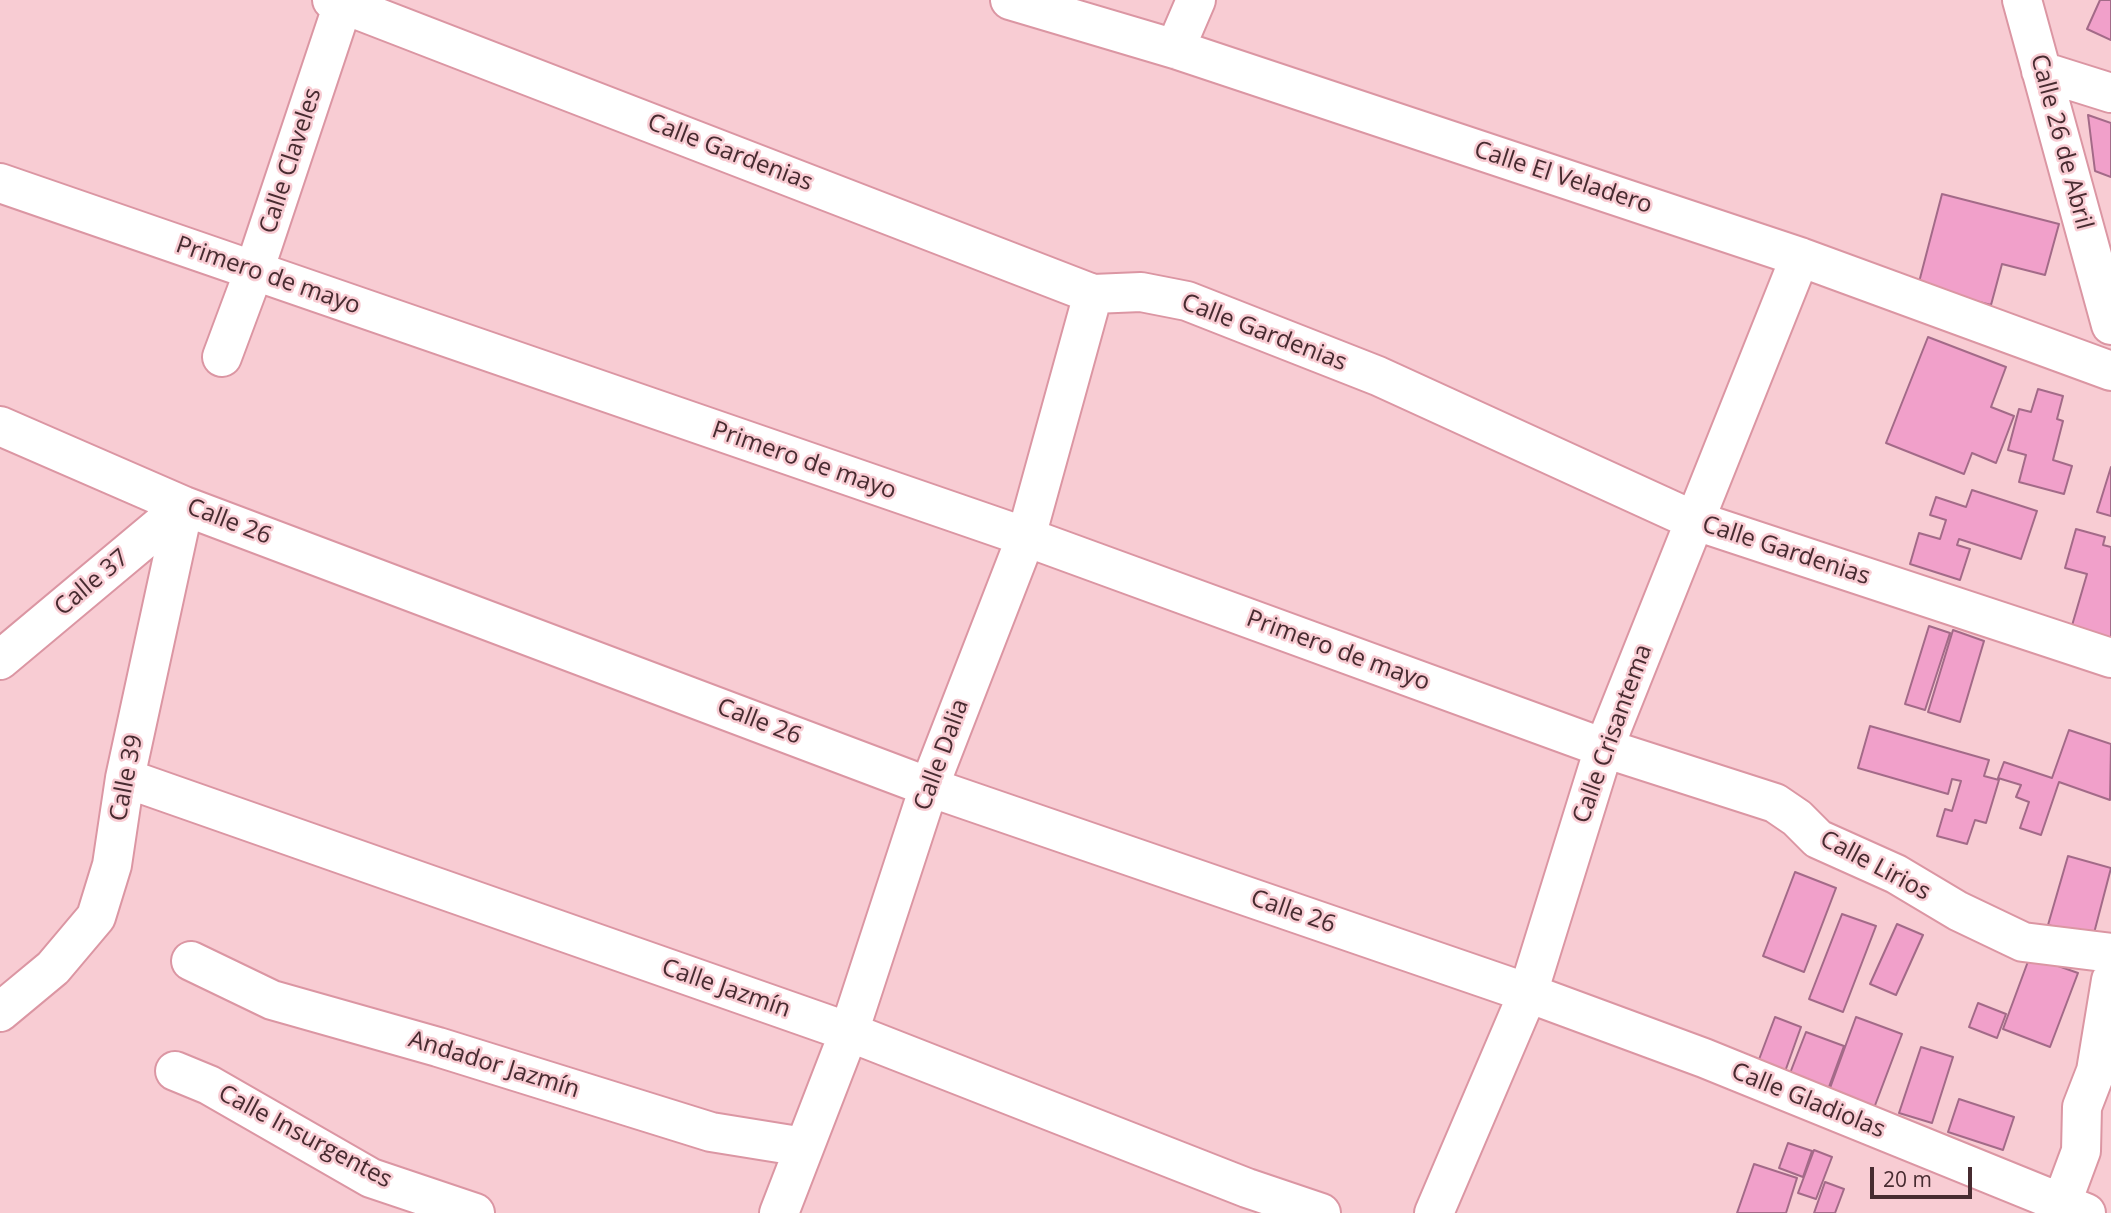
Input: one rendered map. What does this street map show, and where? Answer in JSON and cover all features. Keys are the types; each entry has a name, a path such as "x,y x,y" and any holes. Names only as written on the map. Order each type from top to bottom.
{"street":[{"name":"Calle El Veladero","path":"1010,0 1175,49 1800,257 2111,371"},
{"path":"1175,49 1196,0"},
{"name":"Calle 26 de Abril","path":"2022,0 2111,325"},
{"name":"Calle Claveles","path":"222,357 254,271 338,2"},
{"name":"Calle Gardenias","path":"338,2 1093,294 1142,292 1187,301 1378,376 1693,520 2111,658"},
{"path":"2041,71 2111,93"},
{"name":"Primero de mayo","path":"0,183 1026,537 1604,748"},
{"name":"Calle Crisantema","path":"1434,1213 1528,993 1604,748 1800,257"},
{"name":"Calle Dalia","path":"779,1213 849,1032 929,787 1026,537 1093,294"},
{"name":"Calle 26","path":"0,426 184,506 929,787 1528,993"},
{"name":"Calle 37","path":"0,660 184,506"},
{"name":"Calle 39","path":"0,1012 53,968 96,917 112,865 125,778 184,506"},
{"name":"Calle Lirios","path":"1604,748 1775,803 1797,818 1818,839 1896,874 1958,911 2023,942 2111,953"},
{"name":"Calle Jazmín","path":"125,778 849,1032 1235,1183 1321,1213"},
{"name":"Andador Jazmín","path":"191,961 272,1000 439,1047 712,1132 804,1147"},
{"path":"2069,1210 2081,1151 2082,1107 2096,1071 2111,980"},
{"name":"Calle Gladiolas","path":"1528,993 1716,1063 2069,1210"},
{"name":"Calle Insurgentes","path":"176,1070 209,1085 371,1178 475,1213"}],"building":[{"path":"2100,0 2111,0 2111,40 2087,29"},
{"path":"2088,115 2111,123 2111,177 2095,171"},
{"path":"1942,194 2059,224 2045,275 2002,264 1991,305 1918,286"},
{"path":"1928,337 2006,367 1991,407 2014,416 1996,463 1972,453 1964,474 1886,443"},
{"path":"2038,389 2063,396 2057,419 2063,421 2053,460 2072,466 2064,494 2019,482 2026,455 2008,450 2019,409 2031,412"},
{"path":"2111,467 2111,516 2097,512"},
{"path":"1972,490 2037,511 2021,559 1959,539 1957,545 1970,549 1960,580 1910,564 1919,533 1940,539 1946,520 1930,515 1936,497 1966,507"},
{"path":"2076,529 2105,537 2103,545 2111,547 2111,640 2071,629 2087,574 2065,568"},
{"path":"1929,626 1950,633 1925,710 1905,704"},
{"path":"1953,630 1984,641 1960,722 1928,712"},
{"path":"1870,726 1989,760 1984,776 1999,780 1986,823 1975,820 1967,844 1937,836 1945,809 1952,811 1961,781 1952,779 1948,794 1858,768"},
{"path":"2069,730 2111,744 2110,800 2059,782 2041,835 2020,828 2029,802 2016,797 2021,785 1998,778 2004,762 2052,778"},
{"path":"2068,856 2111,868 2093,937 2048,925"},
{"path":"1795,872 1836,888 1804,972 1763,956"},
{"path":"1842,914 1876,926 1843,1012 1809,999"},
{"path":"1897,924 1923,935 1896,995 1870,984"},
{"path":"2030,956 2078,973 2050,1047 2003,1029"},
{"path":"1978,1003 2006,1014 1997,1038 1969,1027"},
{"path":"1775,1017 1801,1027 1782,1080 1755,1070"},
{"path":"1856,1017 1902,1034 1871,1116 1826,1099"},
{"path":"1806,1032 1844,1046 1826,1095 1787,1081"},
{"path":"1921,1047 1953,1057 1932,1123 1899,1113"},
{"path":"1959,1099 2014,1117 2003,1150 1948,1132"},
{"path":"1788,1143 1812,1151 1803,1177 1779,1168"},
{"path":"1814,1150 1832,1157 1816,1199 1798,1193"},
{"path":"1754,1164 1797,1178 1786,1213 1737,1213"},
{"path":"1825,1182 1844,1189 1835,1213 1814,1213"}]}
